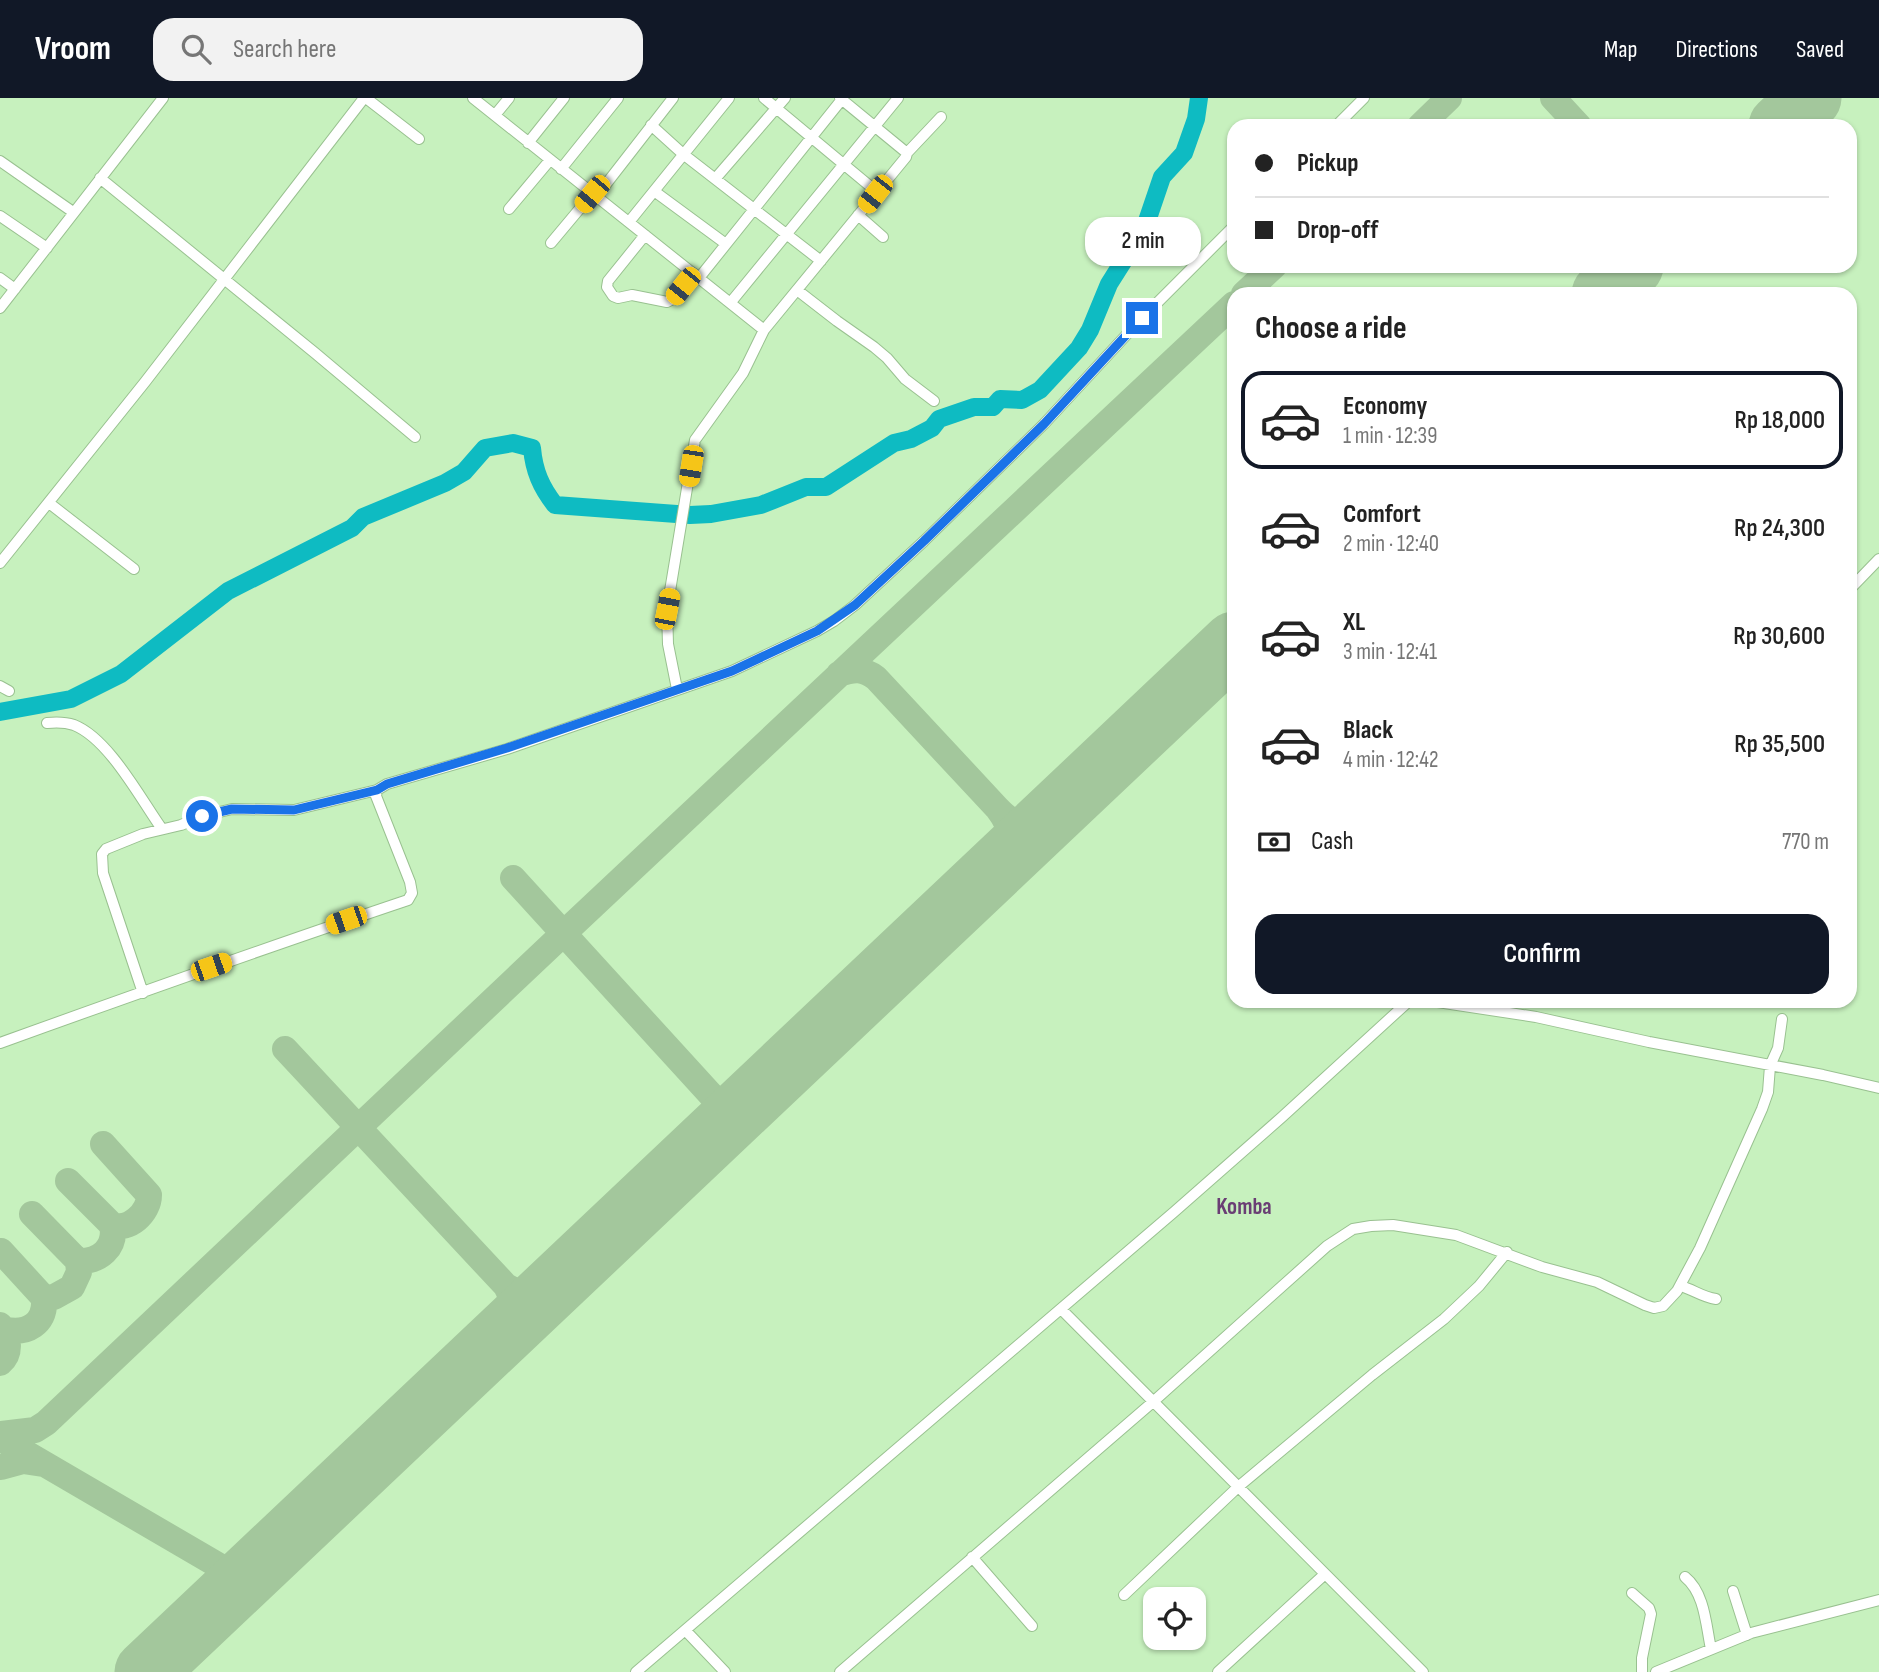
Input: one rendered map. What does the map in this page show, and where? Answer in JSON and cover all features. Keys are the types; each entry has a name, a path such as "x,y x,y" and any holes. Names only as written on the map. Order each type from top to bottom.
{"street":[{"path":"0,308 163,98"},
{"path":"0,563 365,98 419,139"},
{"path":"473,98 764,330"},
{"path":"495,115 509,98"},
{"path":"528,142 564,98"},
{"path":"561,169 618,98"},
{"path":"551,243 673,98"},
{"path":"629,222 729,98"},
{"path":"764,98 877,192"},
{"path":"715,179 785,98"},
{"path":"732,302 843,162 898,98"},
{"path":"1343,119 1364,98"},
{"path":"645,235 608,281 607,288 618,298 632,295 667,302 726,244 842,99 907,153"},
{"path":"677,689 668,645 667,609 695,440 743,373 764,330 907,153 941,117"},
{"path":"651,125 715,179 821,261"},
{"path":"509,209 550,160"},
{"path":"0,161 73,212"},
{"path":"100,178 415,437"},
{"path":"654,191 726,244"},
{"path":"858,215 883,237"},
{"path":"0,216 47,248"},
{"path":"143,993 103,873 102,854 106,849 143,834 232,809 294,810 377,790 387,784 445,769 732,671 817,631 855,605 1044,424 1142,318 1227,233"},
{"path":"0,278 15,289"},
{"path":"797,290 874,347 905,379 934,401"},
{"path":"49,503 134,569"},
{"path":"1857,582 1879,559"},
{"path":"47,723 74,725 90,734 112,756 162,829"},
{"path":"0,1043 408,900 412,893 410,882 376,796 377,790"},
{"path":"636,1672 1061,1309 1282,1117 1401,1008"},
{"path":"1477,1008 1536,1017 1770,1066 1824,1074 1879,1088"},
{"path":"841,1672 1154,1401 1327,1246 1353,1229 1393,1225 1456,1235 1542,1267 1597,1282 1654,1308 1670,1302 1681,1286 1715,1215 1762,1109 1782,1019"},
{"path":"1124,1595 1238,1487 1372,1375 1444,1319 1479,1286 1507,1252"},
{"path":"1681,1286 1716,1299"},
{"path":"1061,1309 1423,1672"},
{"path":"972,1557 1032,1626"},
{"path":"1218,1672 1325,1574"},
{"path":"1685,1577 1699,1597 1711,1649"},
{"path":"1733,1591 1747,1634"},
{"path":"1632,1593 1648,1606 1651,1614 1642,1658 1642,1672"},
{"path":"1656,1672 1747,1634 1879,1600"},
{"path":"685,1631 725,1672"}],"waterway":[{"path":"0,712 71,699 121,674 228,591 352,528 363,517 445,483 464,472 485,448 513,443 532,448 539,478 555,505 690,515 711,514 761,505 806,487 826,487 894,443 911,439 932,428 939,419 974,407 993,407 1000,399 1022,400 1040,390 1079,348 1090,330 1109,284 1145,227 1162,177 1184,153 1196,119 1199,98"}],"taxiway":[{"path":"1427,119 1449,98"},
{"path":"1553,98 1572,119"},
{"path":"1252,287 1266,273"},
{"path":"0,1434 35,1430 46,1423 1227,311"},
{"path":"839,674 858,670 876,678 998,809"},
{"path":"978,886 1002,859 1010,842 1010,832 998,809 1014,822 1028,825 1059,808"},
{"path":"513,878 732,1118"},
{"path":"285,1049 506,1286 523,1295 551,1289"},
{"path":"103,1144 149,1195 146,1208 137,1219 125,1225 112,1225"},
{"path":"68,1181 112,1225 112,1240 105,1252 93,1259 78,1261"},
{"path":"32,1214 78,1261 79,1272 72,1287 54,1297 44,1298"},
{"path":"1,1251 44,1298 42,1315 33,1326 20,1330 3,1329"},
{"path":"500,1337 512,1313 512,1300 506,1286"},
{"path":"0,1325 8,1345 6,1355 0,1363"},
{"path":"0,1438 221,1567 242,1571 259,1564 270,1555"},
{"path":"1,1467 23,1461 43,1464"},
{"path":"207,1614 222,1591 216,1564"}],"runway":[{"path":"1788,119 1810,98"},
{"path":"1610,287 1625,273"},
{"path":"146,1672 1227,650"}],"district":[{"name":"Komba","path":"1244,1206"}],"route":[{"path":"202,816 247,808 294,810 377,790 387,784 445,769 732,671 817,631 855,605 924,541 1044,424 1142,318"}]}
